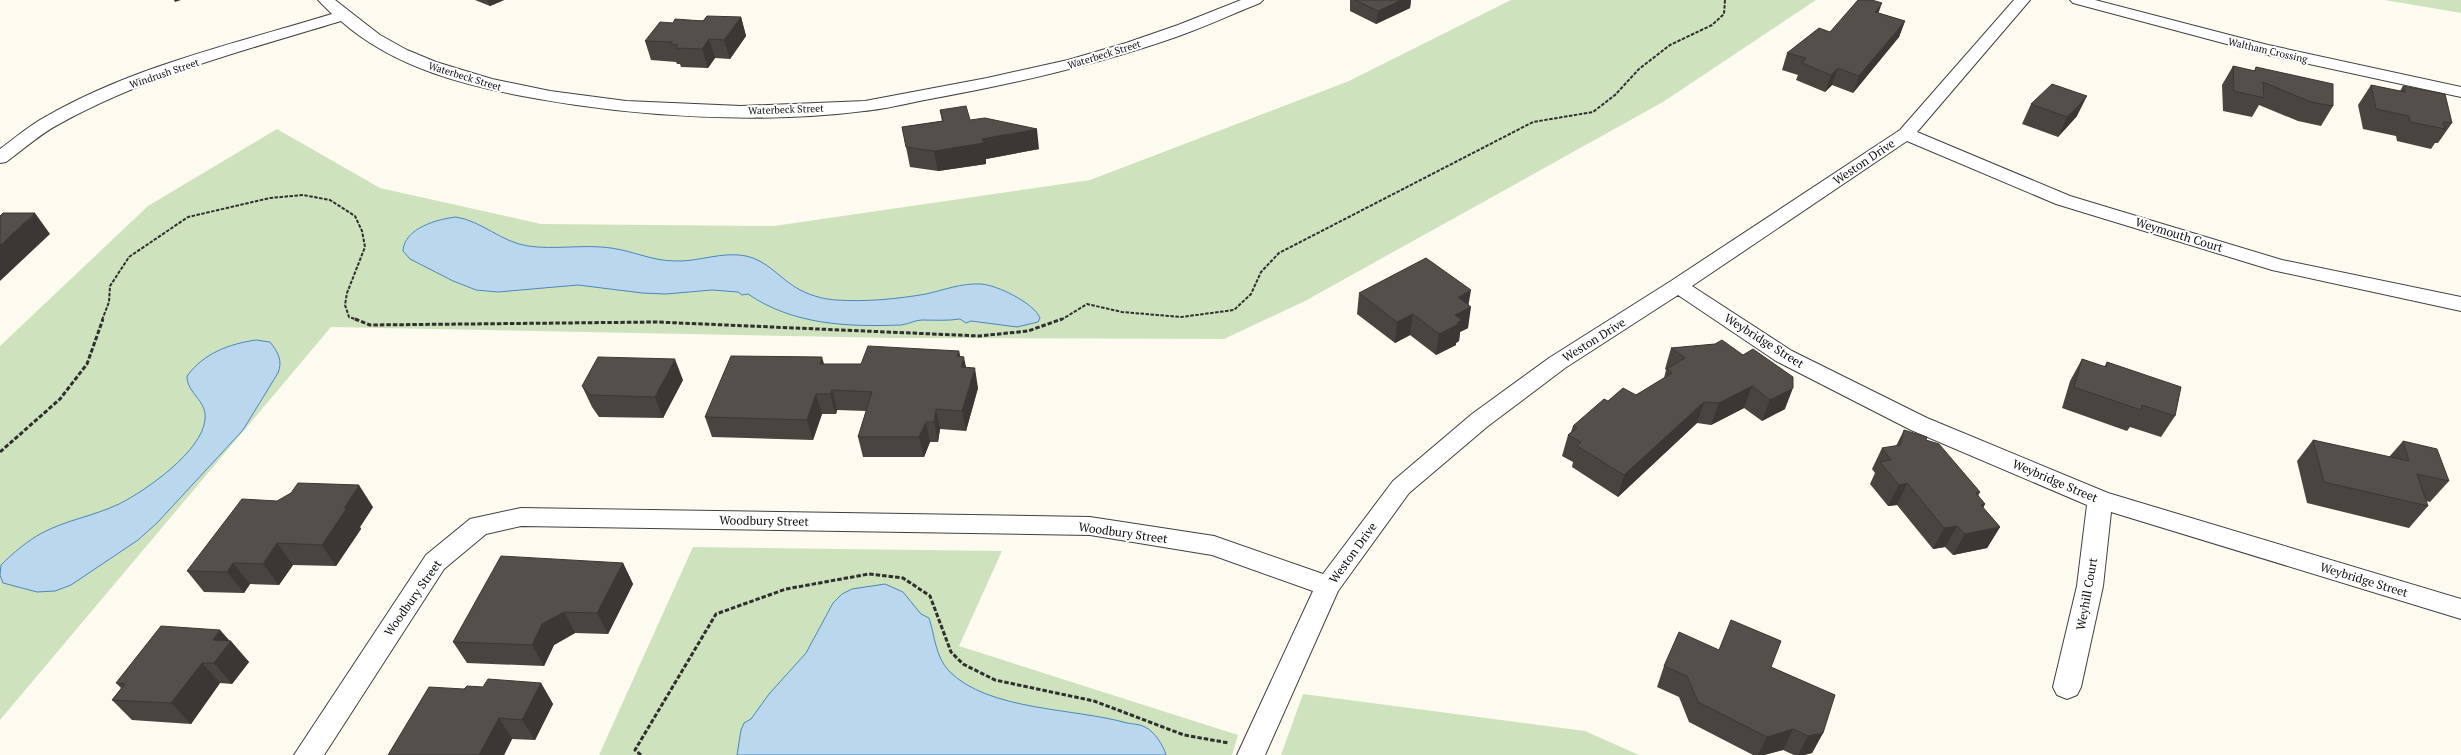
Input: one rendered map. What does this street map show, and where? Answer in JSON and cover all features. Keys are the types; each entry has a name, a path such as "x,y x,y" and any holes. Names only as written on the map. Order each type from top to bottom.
{"street":[{"name":"Waterbeck Street","path":"326,0 342,16 387,46 440,70 496,87 606,105 692,111 858,106 954,90 1054,69 1123,49 1161,37 1255,0"},
{"name":"Weston Drive","path":"1253,750 1328,586 1400,487 1480,420 1551,367 1678,286 1906,134 2022,0"},
{"name":"Waltham Crossing","path":"2078,0 2189,32 2350,70 2461,92"},
{"name":"Windrush Street","path":"0,158 53,120 99,97 170,70 342,16"},
{"name":"Weymouth Court","path":"1906,134 2078,205 2279,266 2461,304"},
{"name":"Weybridge Street","path":"1678,286 1784,356 1919,424 2100,500 2461,609"},
{"name":"Weyhill Court","path":"2067,687 2090,586 2100,500"},
{"name":"Woodbury Street","path":"308,755 435,562 479,526 521,517 1090,526 1214,546 1328,586"}],"path":[{"path":"0,452 60,398 87,364 109,302 110,286 129,257 188,217 270,198 303,195 330,200 355,216 362,231 365,246 347,293 345,305 349,317 370,325 511,321 656,322 745,324 825,332 944,335 1011,333 1041,328 1068,318 1087,304 1122,312 1181,317 1234,310 1251,294 1261,272 1279,253 1533,122 1593,112 1615,95 1639,69 1670,45 1712,25 1724,14 1725,0"},
{"path":"641,755 636,750 716,614 786,589 869,574 903,578 930,596 951,652 963,664 995,680 1094,702 1184,735 1253,750"}],"green space":[{"path":"1511,0 1816,0 1663,102 1305,301 1224,339 896,338 331,327 0,720 0,346 148,206 277,129 380,188 541,224 774,226 1090,180 1349,81"},
{"path":"2385,0 2461,0 2461,13"},
{"path":"693,547 1002,551 959,646 1238,735 1232,755 599,755"},
{"path":"1303,694 1585,731 1639,755 1281,755"}],"water":[{"path":"456,217 465,219 518,244 528,246 611,248 667,261 684,261 728,255 746,256 760,261 800,290 820,298 847,301 893,299 926,294 966,285 988,285 1005,291 1023,301 1036,312 1040,318 1038,322 1017,327 971,321 966,323 960,319 919,320 901,325 881,326 841,324 802,318 765,304 748,294 742,295 738,292 712,290 666,294 642,293 578,285 498,292 476,290 453,281 410,259 403,251 409,236 415,231 423,226 440,220"},
{"path":"256,340 270,342 275,349 280,361 278,373 243,430 157,523 138,540 71,585 55,591 37,592 3,583 0,575 1,565 31,540 51,529 119,504 157,480 184,457 202,431 205,419 203,407 190,388 187,376 201,361 218,351 236,344"},
{"path":"885,584 903,592 921,614 929,618 936,646 944,665 949,671 966,684 986,694 1009,701 1143,726 1155,735 1161,743 1166,755 737,755 741,730 744,723 751,719 769,694 806,653 833,603 842,594 852,589"}],"building":[{"path":"1355,0 1402,0 1378,11"},
{"path":"1858,0 1872,0 1882,3 1875,12 1905,21 1859,76 1838,68 1831,75 1802,63 1806,58 1787,53 1819,28 1830,32"},
{"path":"707,16 741,17 724,40 709,39 702,49 675,48 678,45 671,44 672,42 645,41 660,22 673,23 675,19 703,21"},
{"path":"2233,66 2255,71 2256,67 2333,84 2333,106 2311,102 2263,82 2264,98 2234,91"},
{"path":"2052,84 2087,96 2067,117 2031,104"},
{"path":"2371,85 2405,92 2403,86 2445,94 2452,123 2443,122 2445,129 2410,122 2409,116 2376,109"},
{"path":"966,106 970,120 985,118 1037,129 982,139 984,143 934,151 906,147 902,127 943,121 940,110"},
{"path":"3,213 35,213 0,245 0,216"},
{"path":"1426,258 1471,290 1458,297 1471,307 1455,315 1462,320 1457,323 1459,324 1439,334 1413,314 1397,322 1359,293"},
{"path":"1722,340 1743,355 1753,349 1793,377 1793,388 1770,400 1752,386 1719,403 1704,402 1624,475 1577,446 1581,442 1568,435 1577,428 1573,426 1604,399 1608,401 1623,388 1636,395 1672,373 1667,369 1685,358 1671,348 1715,344"},
{"path":"868,346 959,351 957,356 964,357 961,367 975,368 962,411 936,409 934,422 926,422 919,437 858,437 872,392 832,390 830,394 816,394 807,420 705,417 731,356 822,357 820,364 861,364"},
{"path":"598,357 675,359 655,397 590,395 582,386"},
{"path":"2082,359 2106,367 2107,362 2181,387 2175,416 2142,405 2141,410 2074,387"},
{"path":"1904,430 1927,437 1926,440 1939,444 1980,492 1976,493 1985,504 1981,505 2000,527 1965,534 1957,526 1944,528 1907,483 1899,485 1880,462 1891,460 1882,448 1900,445"},
{"path":"2313,440 2409,461 2403,441 2437,449 2449,481 2417,474 2428,506 2324,482"},
{"path":"298,483 359,485 344,508 347,508 322,545 277,543 263,564 233,563 227,572 187,571 242,499 277,501 291,493"},
{"path":"501,556 623,563 597,613 564,612 542,624 532,645 453,642"},
{"path":"1731,620 1781,641 1771,667 1835,695 1823,733 1808,736 1793,729 1767,737 1698,702 1687,676 1664,666 1679,632 1719,650"},
{"path":"161,626 220,630 213,640 231,641 214,663 202,663 171,703 112,700 125,684 116,683"},
{"path":"488,679 541,683 522,720 499,718 479,755 388,755 429,687 464,689 467,686 483,687"}]}
